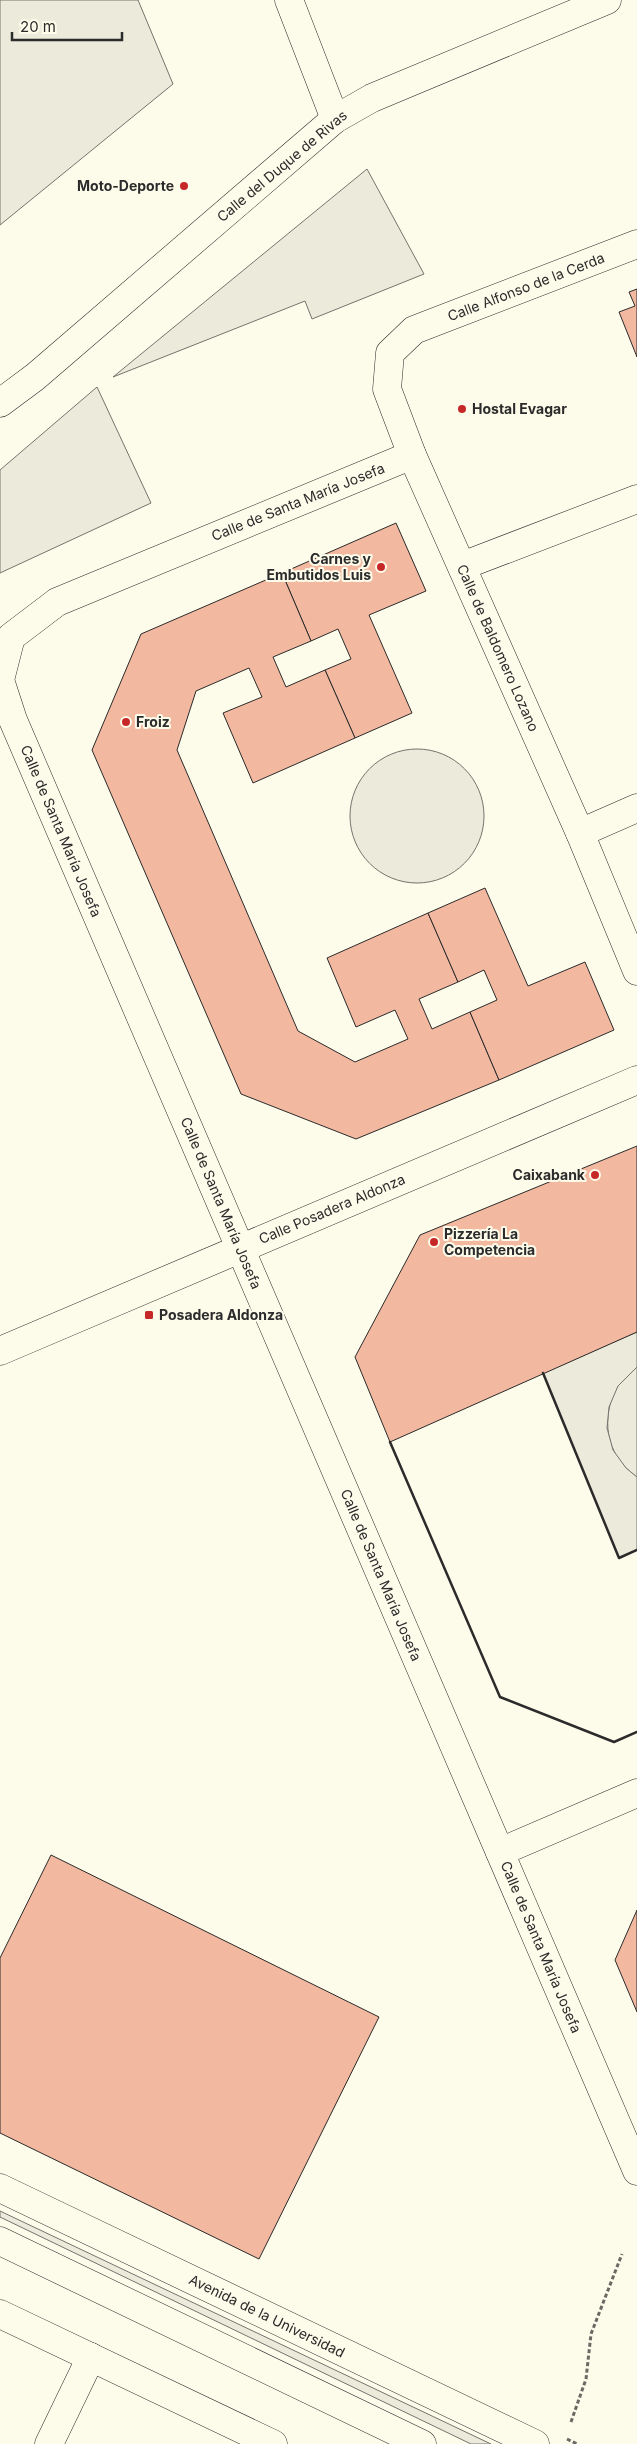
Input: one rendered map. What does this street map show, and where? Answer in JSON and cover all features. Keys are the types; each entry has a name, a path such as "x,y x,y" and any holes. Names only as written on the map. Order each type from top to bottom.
{"street":[{"path":"289,0 335,119"},
{"name":"Calle del Duque de Rivas","path":"0,403 35,377 335,119 372,98 607,0"},
{"name":"Calle Alfonso de la Cerda","path":"414,330 637,244"},
{"name":"Calle de Baldomero Lozano","path":"414,330 390,353 387,389 412,455 580,833 637,970"},
{"name":"Calle de Santa María Josefa","path":"412,455 57,602 11,637 0,680 13,720 637,2171"},
{"path":"462,566 637,499"},
{"path":"580,833 637,808"},
{"name":"Calle Posadera Aldonza","path":"0,1351 637,1080"},
{"path":"500,1852 637,1793"},
{"name":"Avenida de la Universidad","path":"0,2188 535,2444"},
{"path":"0,2241 422,2444"},
{"path":"0,2314 272,2444"},
{"path":"49,2444 91,2357"}],"path":[{"path":"572,2422 586,2379 591,2334 622,2254"}],"shaded area":[{"path":"0,0 138,0 173,84 0,225"},
{"path":"367,169 424,274 312,319 305,301 113,377"},
{"path":"97,387 151,503 0,573 0,470"},
{"path":"417,749 443,754 454,760 464,769 473,779 479,790 484,816 479,842 473,853 464,863 454,872 443,878 417,883 391,878 380,872 370,863 361,853 355,842 350,816 355,790 361,779 370,769 380,760 391,754"},
{"path":"637,1332 637,1367 618,1386 609,1407 607,1428 613,1450 626,1468 637,1477 637,1550 619,1558 543,1373"},
{"path":"637,1367 637,1477 630,1472 616,1455 610,1440 608,1416 610,1404 620,1382"},
{"path":"0,2211 491,2444 471,2444 0,2217"}],"building":[{"path":"637,289 637,357 619,312 635,306 629,292"},
{"path":"396,523 426,591 369,615 412,713 355,738 325,670 351,659 338,629 311,641 282,573"},
{"path":"282,573 311,641 273,657 286,687 325,670 355,738 253,783 223,713 262,697 249,668 196,691 177,750 298,1031 355,1062 408,1039 395,1010 356,1027 327,958 428,913 458,982 419,999 432,1029 470,1012 499,1080 356,1139 241,1094 92,750 141,634"},
{"path":"485,888 528,986 585,962 614,1030 499,1080 470,1012 497,1000 484,970 458,982 428,913"},
{"path":"637,1146 637,1332 390,1442 355,1357 420,1235"},
{"path":"51,1855 379,2017 259,2259 0,2133 0,1958"},
{"path":"637,1910 637,2012 615,1960"}],"wall":[{"path":"543,1373 619,1558 637,1550"},
{"path":"390,1442 500,1697 614,1742 637,1732"}],"place":[{"name":"Moto-Deporte","path":"184,186"},
{"name":"Hostal Evagar","path":"462,409"},
{"name":"Carnes y Embutidos Luis","path":"381,567"},
{"name":"Froiz","path":"126,722"},
{"name":"Caixabank","path":"595,1175"},
{"name":"Pizzería La Competencia","path":"434,1242"},
{"name":"Posadera Aldonza","path":"149,1315"}]}
